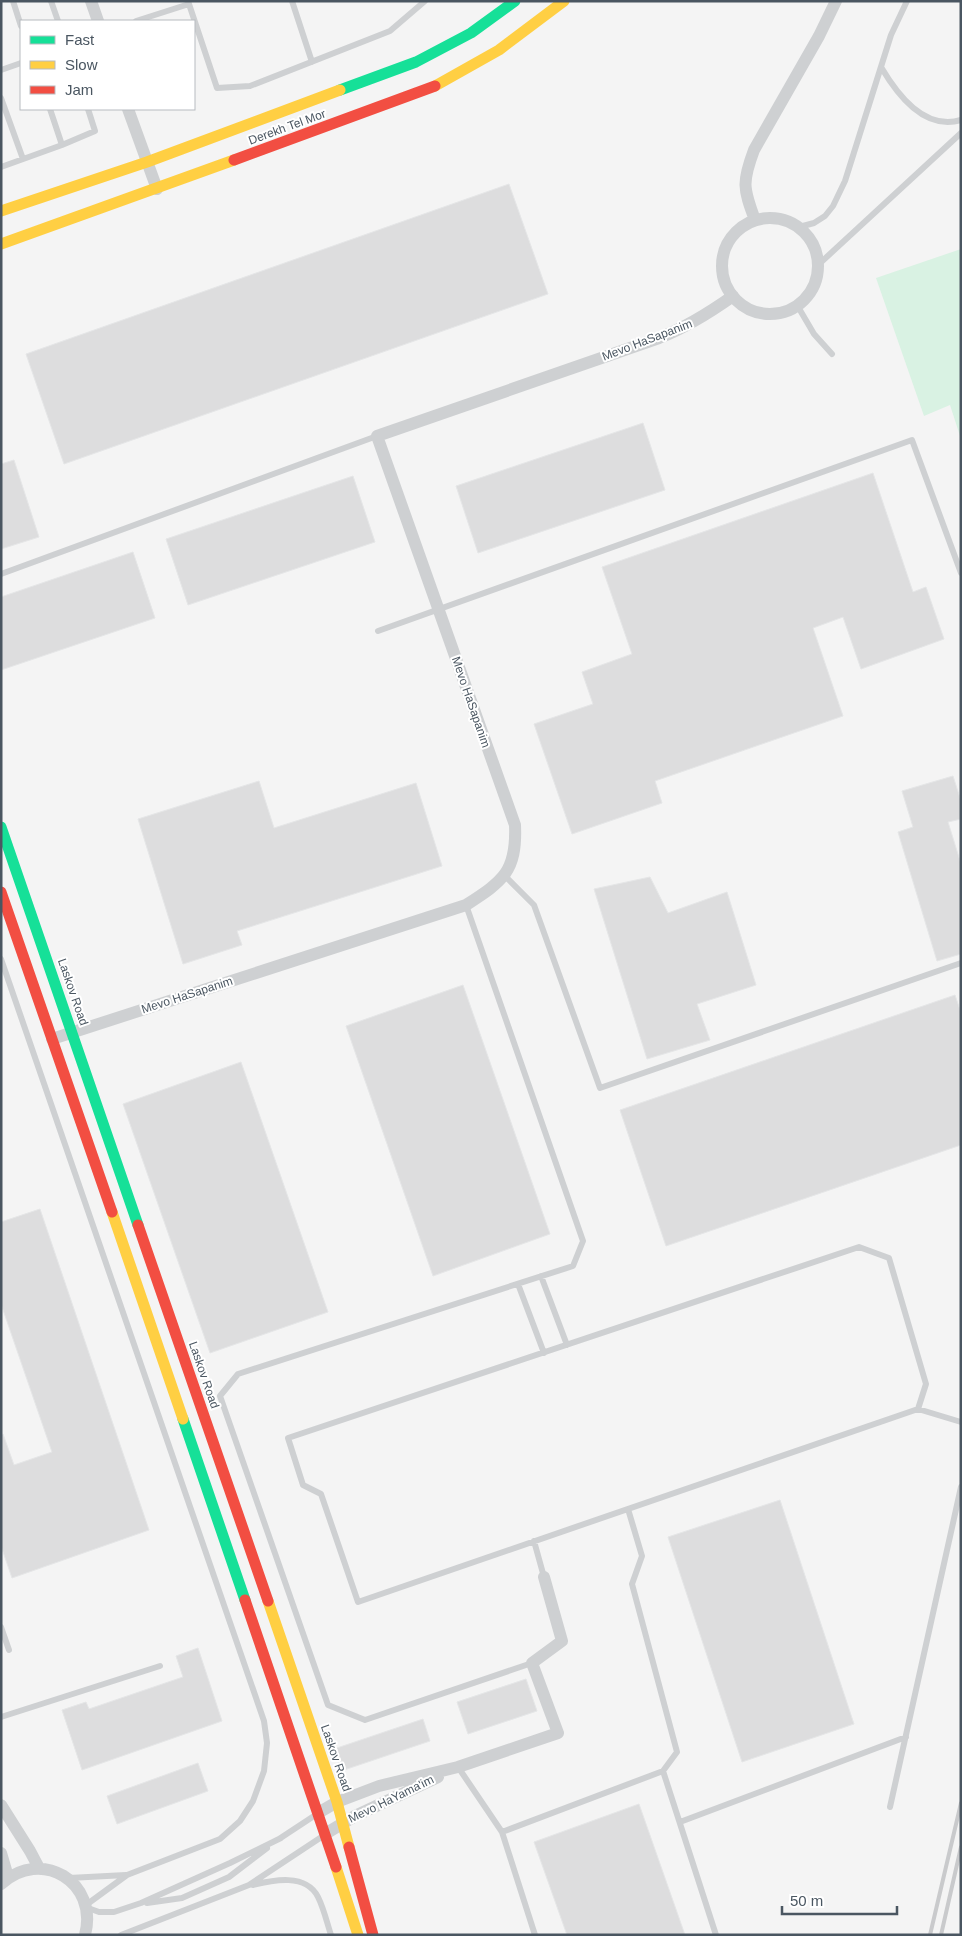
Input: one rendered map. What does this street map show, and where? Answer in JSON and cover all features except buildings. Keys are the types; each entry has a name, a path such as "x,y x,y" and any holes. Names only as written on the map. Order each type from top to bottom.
{"street":[{"path":"91,1 98,20"},
{"name":"Derekh Tel Mor","path":"1,211 147,162 416,62 471,32 515,1"},
{"name":"Derekh Tel Mor","path":"1,244 428,90 488,59 564,1"},
{"path":"755,220 745,194 744,178 749,163 754,150 836,1"},
{"path":"128,110 156,189"},
{"path":"770,218 785,220 799,227 809,237 816,251 818,265 817,277 806,298 797,306 784,312 770,314 756,311 743,305 733,296 725,283 722,268 724,252 731,239 741,228 755,220 770,218"},
{"name":"Mevo HaSapanim","path":"52,1039 466,905 493,888 513,860 516,844 515,825 377,436 681,330 733,296"},
{"name":"Laskov Road","path":"1,827 337,1802 373,1935"},
{"path":"1,892 318,1813 358,1935"},
{"path":"532,1664 562,1641 544,1577"},
{"name":"Mevo HaYama'im","path":"318,1813 337,1802 379,1786 458,1767 558,1733 532,1664"},
{"name":"Mevo HaYama'im","path":"325,1834 343,1823 458,1767"},
{"path":"1,1805 30,1850 39,1868"},
{"path":"1,1853 5,1881 23,1870 39,1868 54,1871 68,1878 77,1887 87,1907 88,1924 86,1935"}],"lane":[{"path":"13,1 20,23"},
{"path":"51,1 58,20"},
{"path":"292,1 312,62"},
{"path":"195,21 217,88 250,86 390,31 426,1"},
{"path":"799,227 814,223 825,216 833,206 845,181 891,35 907,1"},
{"path":"139,20 189,3 195,20"},
{"path":"1,70 20,63"},
{"path":"881,67 902,99 918,112 945,122 961,120"},
{"path":"1,98 22,159"},
{"path":"50,110 62,145"},
{"path":"1,167 95,131 88,110"},
{"path":"818,265 961,133"},
{"path":"797,306 814,334 832,354"},
{"path":"1,574 377,436"},
{"path":"378,631 912,440 961,573"},
{"path":"504,875 534,905 600,1088 961,963"},
{"path":"466,905 583,1241 573,1266 238,1374 220,1396 328,1705 365,1720 532,1664"},
{"path":"1,959 264,1721 267,1743 264,1770 253,1801 240,1821 220,1839 127,1875 87,1907 99,1912 114,1912 138,1904 230,1864 281,1838"},
{"path":"918,1409 926,1384 889,1258 859,1247 288,1438 303,1485 321,1494 358,1602 918,1409 961,1422"},
{"path":"540,1276 567,1345"},
{"path":"518,1284 544,1353"},
{"path":"890,1807 961,1487"},
{"path":"502,1832 663,1771 677,1752 632,1584 642,1556 628,1509"},
{"path":"534,1541 544,1577"},
{"path":"1,1627 9,1650"},
{"path":"1,1717 160,1666"},
{"path":"680,1822 906,1737"},
{"path":"458,1767 502,1832 535,1935"},
{"path":"663,1771 716,1935"},
{"path":"138,1904 182,1898 229,1878 281,1838 318,1813"},
{"path":"249,1885 325,1834"},
{"path":"68,1878 127,1875"},
{"path":"121,1935 249,1885 281,1880 294,1880 304,1884 318,1896 331,1935"}],"green space":[{"path":"961,249 961,439 950,405 924,416 876,278"}],"railway":[{"path":"930,1935 961,1803"},
{"path":"941,1935 961,1847"}],"traffic: fast":[{"path":"340,90 416,62 471,33 515,1"},
{"path":"1,827 138,1225"},
{"path":"183,1419 245,1600"}],"traffic: slow":[{"path":"435,86 499,50 564,1"},
{"path":"1,211 147,162 340,90"},
{"path":"1,244 234,160"},
{"path":"112,1212 183,1419"},
{"path":"268,1601 337,1802 349,1847"},
{"path":"336,1867 358,1935"}],"traffic: jam":[{"path":"234,160 435,86"},
{"path":"1,892 112,1212"},
{"path":"138,1225 268,1601"},
{"path":"245,1600 336,1867"},
{"path":"349,1847 373,1935"}]}
